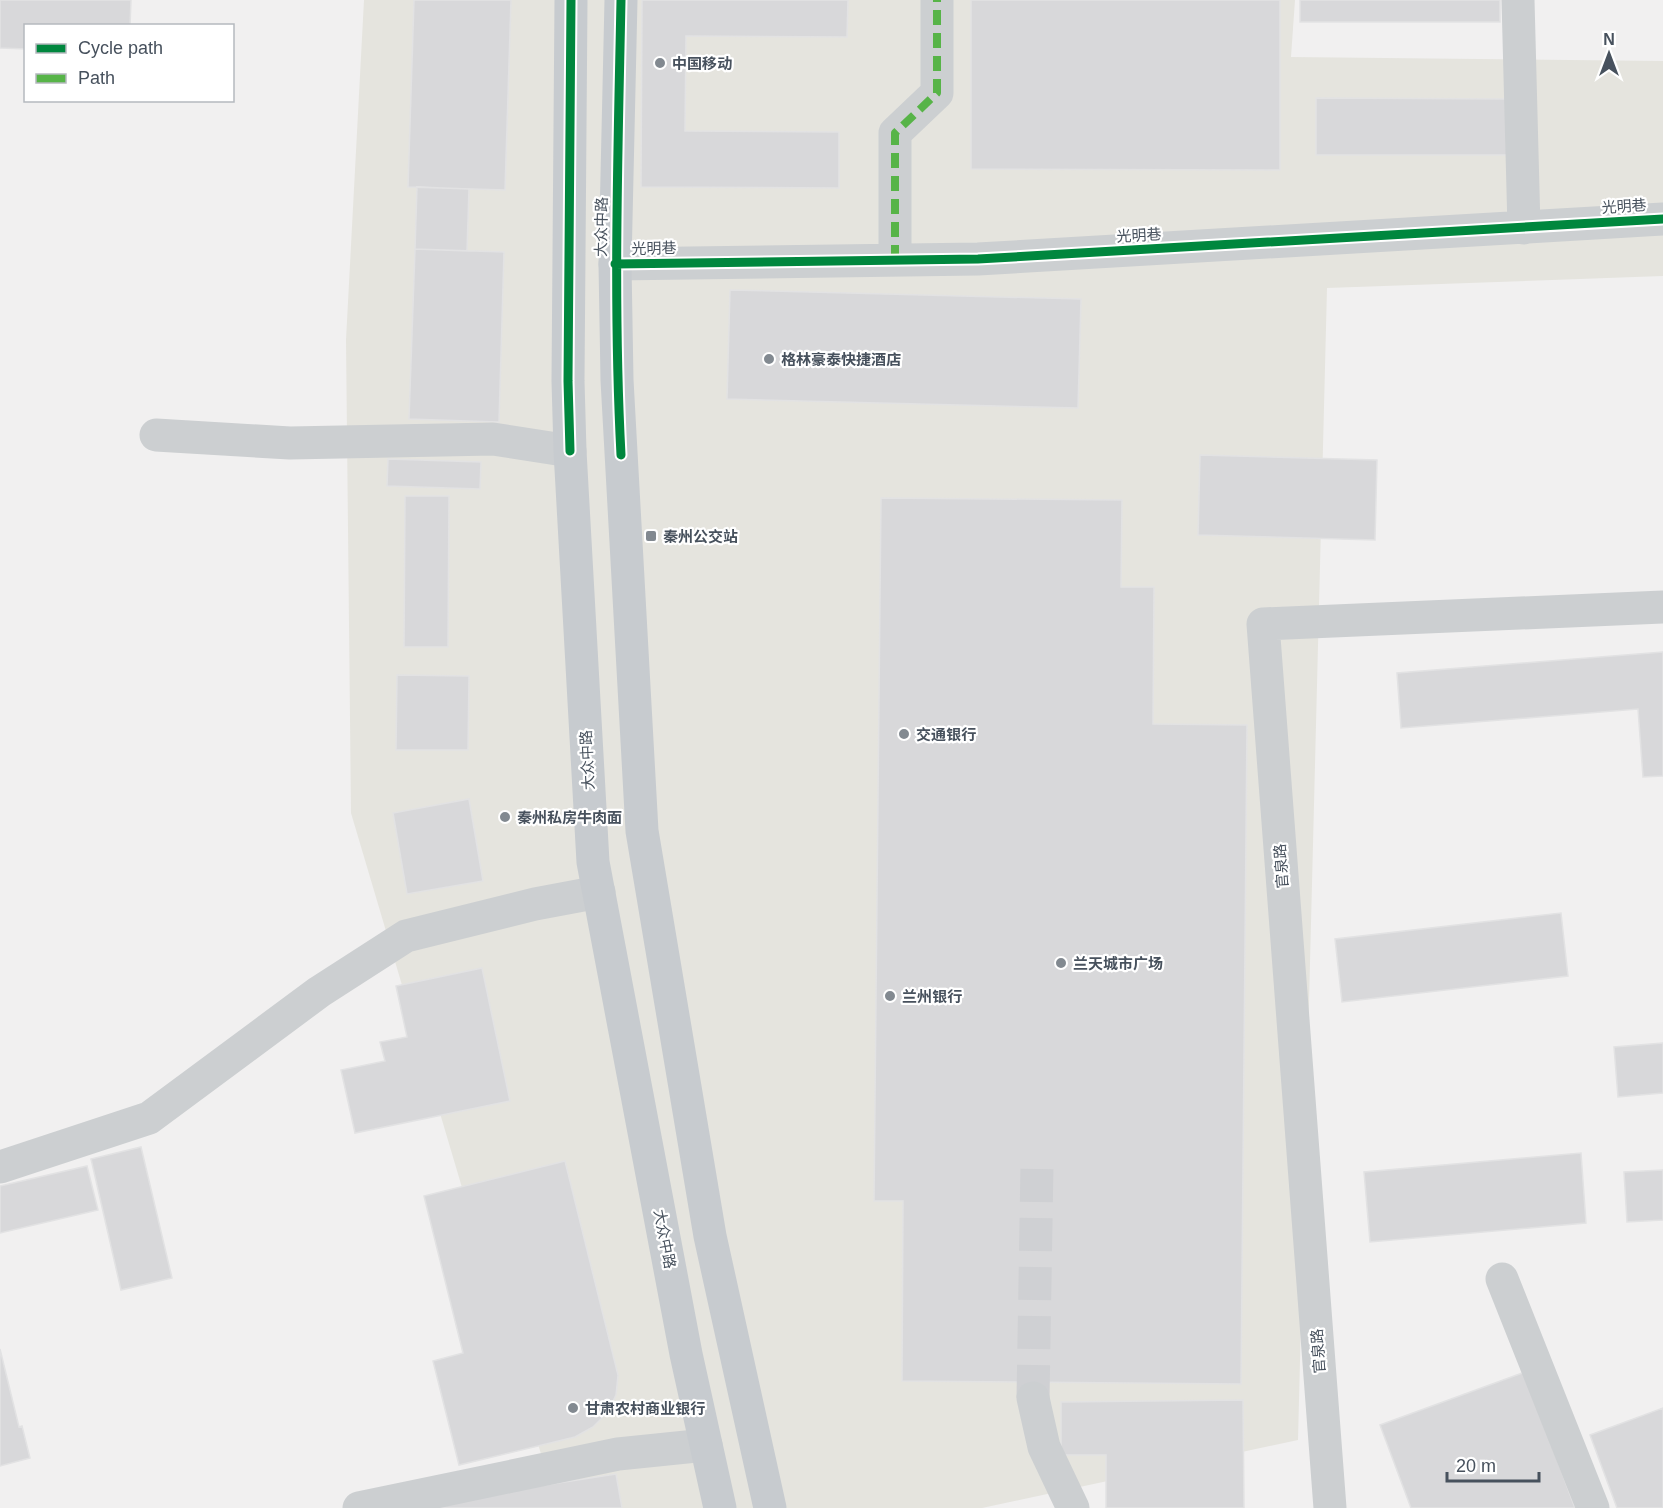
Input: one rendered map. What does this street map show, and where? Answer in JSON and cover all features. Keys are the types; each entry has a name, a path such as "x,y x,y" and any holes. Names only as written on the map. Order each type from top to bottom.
{"main road":[{"name":"大众中路","path":"571,0 567,381 593,862 682,1331 720,1508"},
{"name":"大众中路","path":"621,0 615,264 617,380 642,831 710,1236 770,1508"}],"street":[{"path":"895,260 895,133 937,93 936,0"},
{"path":"1518,0 1524,228"},
{"name":"光明巷","path":"615,264 990,258 1663,219"},
{"path":"156,435 290,443 493,439 570,451"},
{"name":"官泉路","path":"1330,1508 1263,624 1663,607"},
{"path":"0,1167 149,1118 319,992 406,936 535,904 599,892"},
{"path":"1502,1279 1593,1508"},
{"path":"1033,1398 1044,1447 1073,1508"},
{"path":"358,1508 618,1454 706,1445"}],"shaded area":[{"path":"364,0 1295,0 1291,57 1663,61 1663,276 1327,288 1298,1440 982,1508 557,1508 351,813 346,340"}],"building":[{"path":"0,0 131,0 130,24 24,24 24,49 0,48"},
{"path":"414,0 511,0 505,190 408,187"},
{"path":"642,0 848,0 847,37 686,36 685,131 839,132 839,188 641,187"},
{"path":"971,0 1280,0 1280,170 971,169"},
{"path":"1300,0 1500,0 1500,22 1300,22"},
{"path":"1316,98 1510,99 1510,155 1316,155"},
{"path":"417,187 469,189 467,251 415,249"},
{"path":"415,249 504,252 499,422 409,419"},
{"path":"730,290 1081,299 1078,408 727,399"},
{"path":"1200,455 1377,460 1375,540 1198,535"},
{"path":"388,459 481,462 480,489 387,486"},
{"path":"405,496 449,496 448,647 404,647"},
{"name":"兰天城市广场","path":"881,498 1122,500 1121,587 1154,587 1153,724 1247,725 1241,1384 902,1381 903,1201 874,1201"},
{"path":"1663,652 1663,776 1643,777 1638,709 1401,728 1397,673"},
{"path":"397,675 469,676 468,750 396,750"},
{"path":"469,799 483,881 407,894 393,813"},
{"path":"1561,913 1568,976 1342,1002 1335,939"},
{"path":"482,968 510,1101 355,1133 341,1070 385,1061 380,1042 407,1037 396,986"},
{"path":"1663,1043 1663,1093 1618,1097 1614,1047"},
{"path":"141,1147 172,1278 121,1290 91,1159"},
{"path":"1581,1153 1586,1223 1370,1242 1364,1172"},
{"path":"565,1161 618,1375 616,1395 607,1413 593,1427 575,1437 459,1465 433,1361 463,1353 424,1196"},
{"path":"87,1166 98,1210 0,1233 0,1186"},
{"path":"1663,1170 1663,1220 1627,1222 1624,1172"},
{"path":"0,1349 19,1427 22,1426 30,1458 0,1466"},
{"path":"1525,1372 1575,1508 1411,1508 1380,1425"},
{"path":"1243,1400 1244,1508 1106,1508 1106,1455 1061,1455 1061,1402"},
{"path":"1663,1408 1663,1508 1617,1508 1590,1435"},
{"path":"616,1474 622,1508 429,1508 428,1503"}],"tunnel":[{"path":"1033,1398 1037,1165"}],"marked path":[{"path":"895,260 895,133 937,93 937,0"}],"cycle path":[{"path":"570,451 568,381 571,0"},
{"path":"621,0 617,284 621,455"},
{"path":"615,264 978,259 1663,219"}],"place":[{"name":"中国移动","path":"660,63"},
{"name":"格林豪泰快捷酒店","path":"769,359"},
{"name":"秦州公交站","path":"651,536"},
{"name":"交通银行","path":"904,734"},
{"name":"秦州私房牛肉面","path":"505,817"},
{"name":"兰天城市广场","path":"1061,963"},
{"name":"兰州银行","path":"890,996"},
{"name":"甘肃农村商业银行","path":"573,1408"}]}
